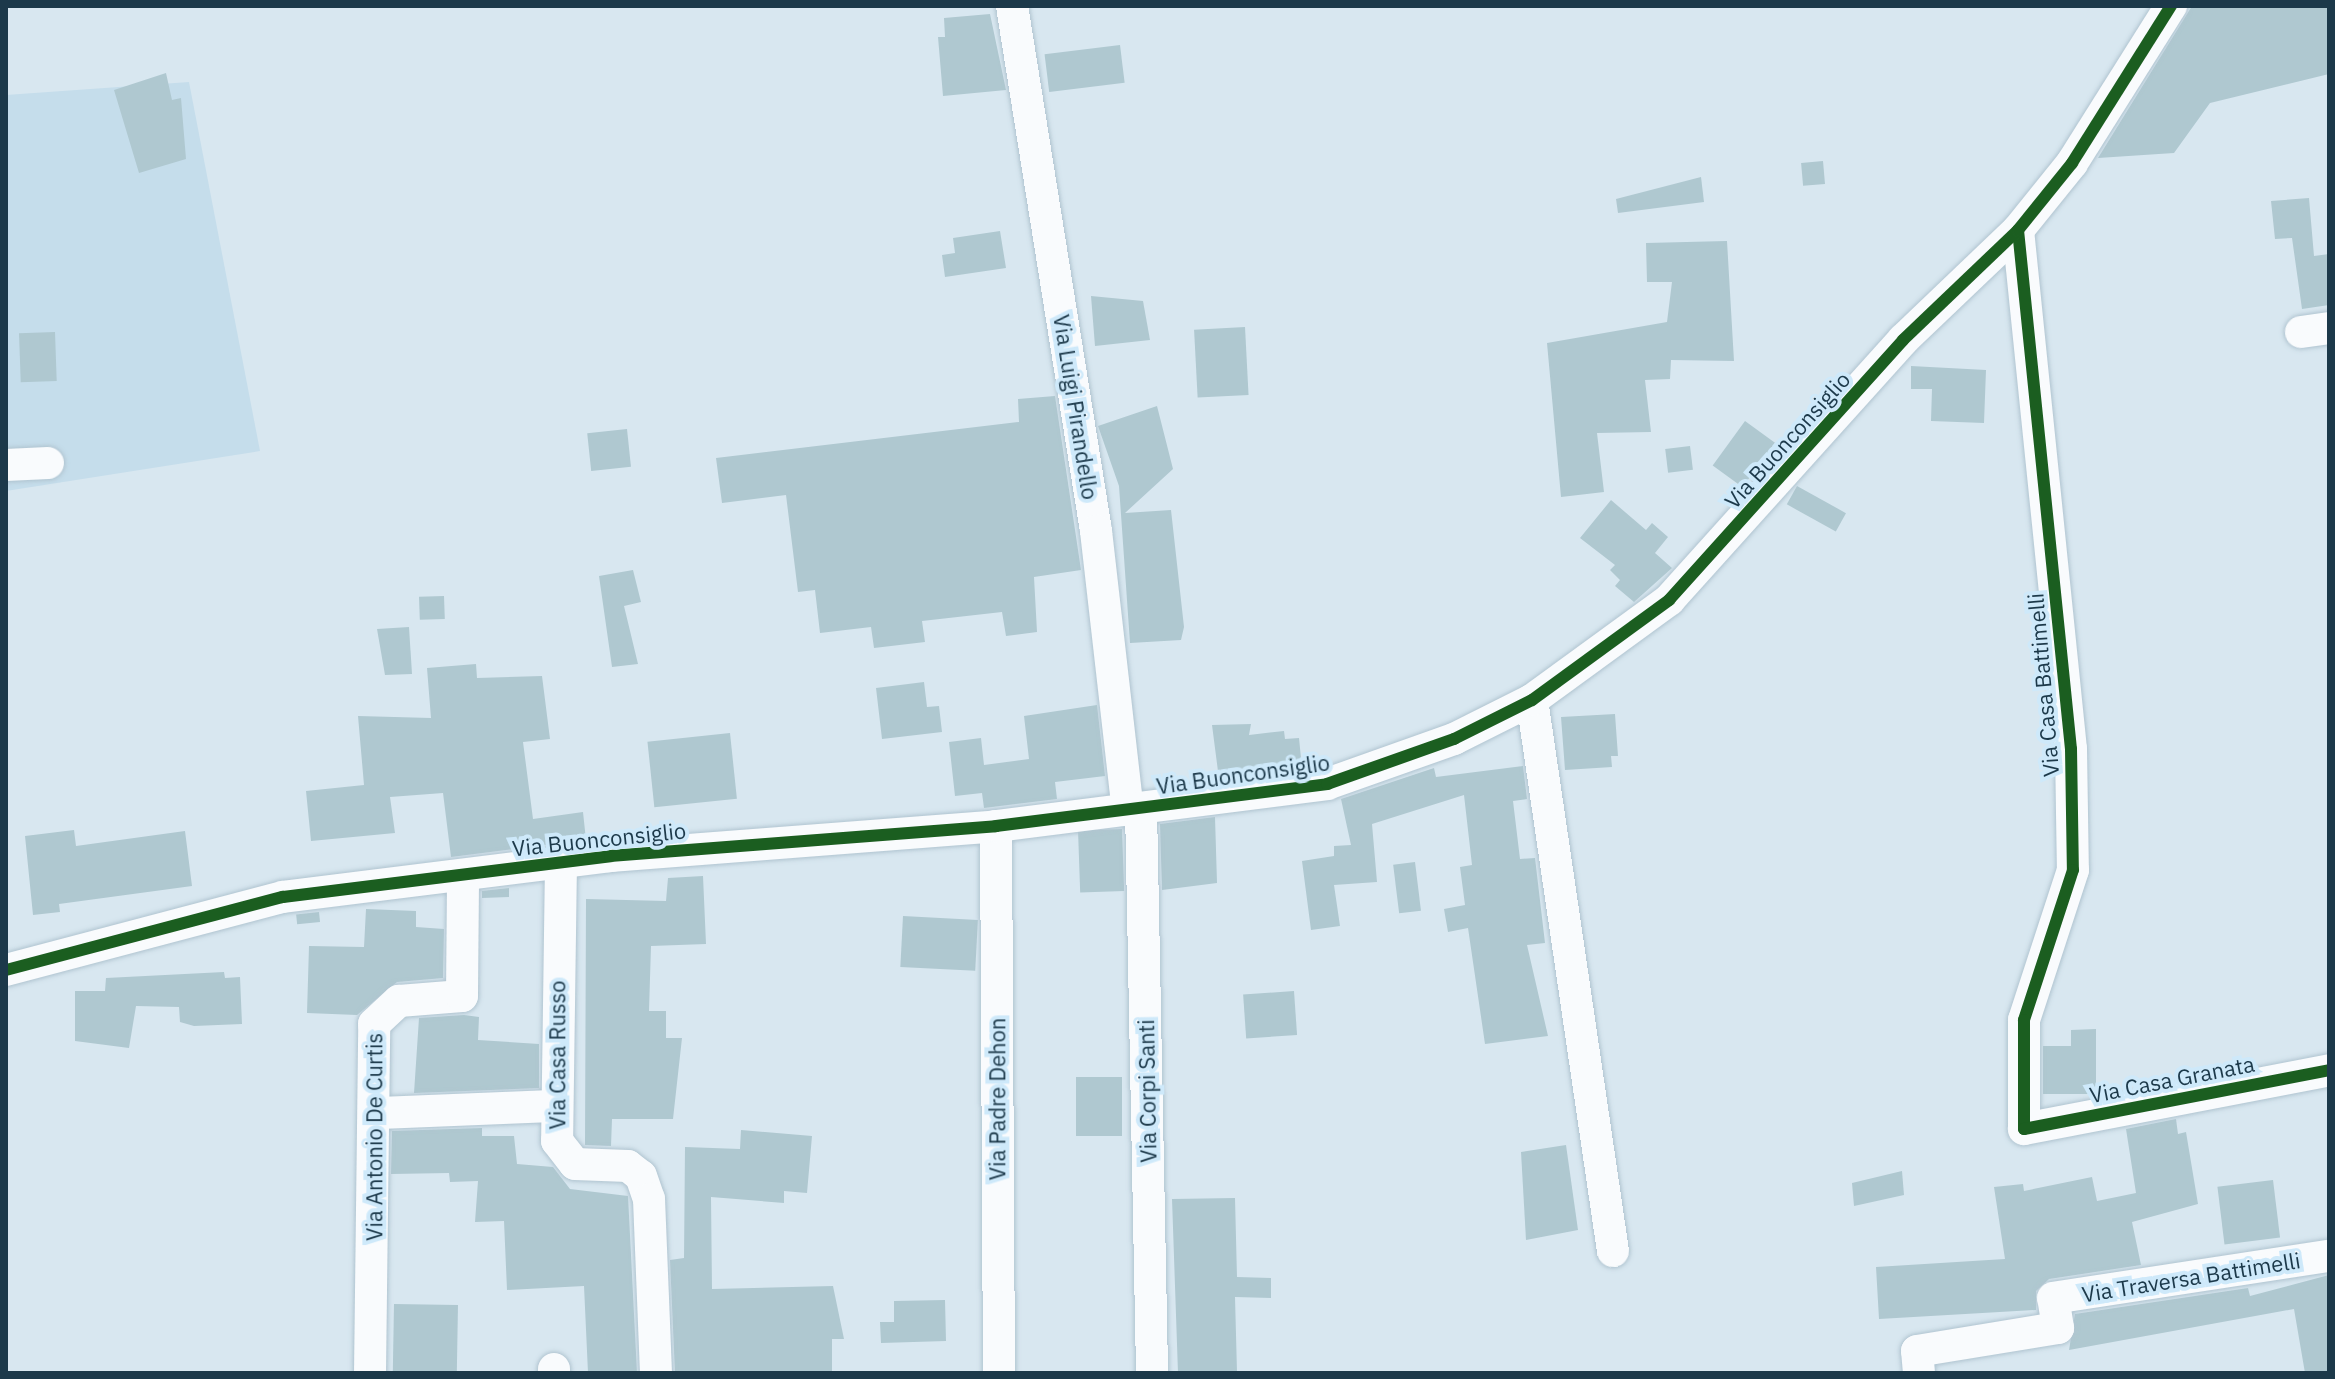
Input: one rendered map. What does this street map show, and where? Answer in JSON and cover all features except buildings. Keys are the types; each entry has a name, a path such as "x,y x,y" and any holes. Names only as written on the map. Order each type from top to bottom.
{"street":[{"name":"Via Luigi Pirandello","path":"1012,6 1096,531 1135,809"},
{"name":"Via Buonconsiglio","path":"6,970 283,897 561,862 996,826 1340,781 1390,767 1532,700 1669,600 1903,340 2018,230 2072,163 2171,6"},
{"name":"Via Casa Battimelli","path":"2018,230 2071,749 2073,870 2024,1020 2024,1129"},
{"path":"6,465 48,463"},
{"path":"1532,700 1613,1251"},
{"name":"Via Corpi Santi","path":"1135,809 1152,1373"},
{"name":"Via Padre Dehon","path":"996,826 999,1373"},
{"name":"Via Casa Russo","path":"561,862 555,1106 562,1156 575,1164 628,1166 641,1176 649,1199 656,1373"},
{"name":"Via Antonio De Curtis","path":"370,1373 380,1014 399,1001 462,996 463,875"},
{"name":"Via Casa Granata","path":"2024,1129 2329,1070"},
{"path":"377,1113 555,1106"},
{"name":"Via Traversa Battimelli","path":"1919,1373 1917,1351 2058,1328 2053,1298 2329,1256"}],"shaded area":[{"path":"189,82 260,451 6,491 6,95"}],"cycle path":[{"path":"6,970 283,897 610,856 996,826 1327,784 1454,739 1532,700 1669,600 1903,340 2018,230 2072,163 2171,6"},
{"path":"2018,230 2071,749 2073,870 2024,1020 2024,1129 2329,1070"}]}
